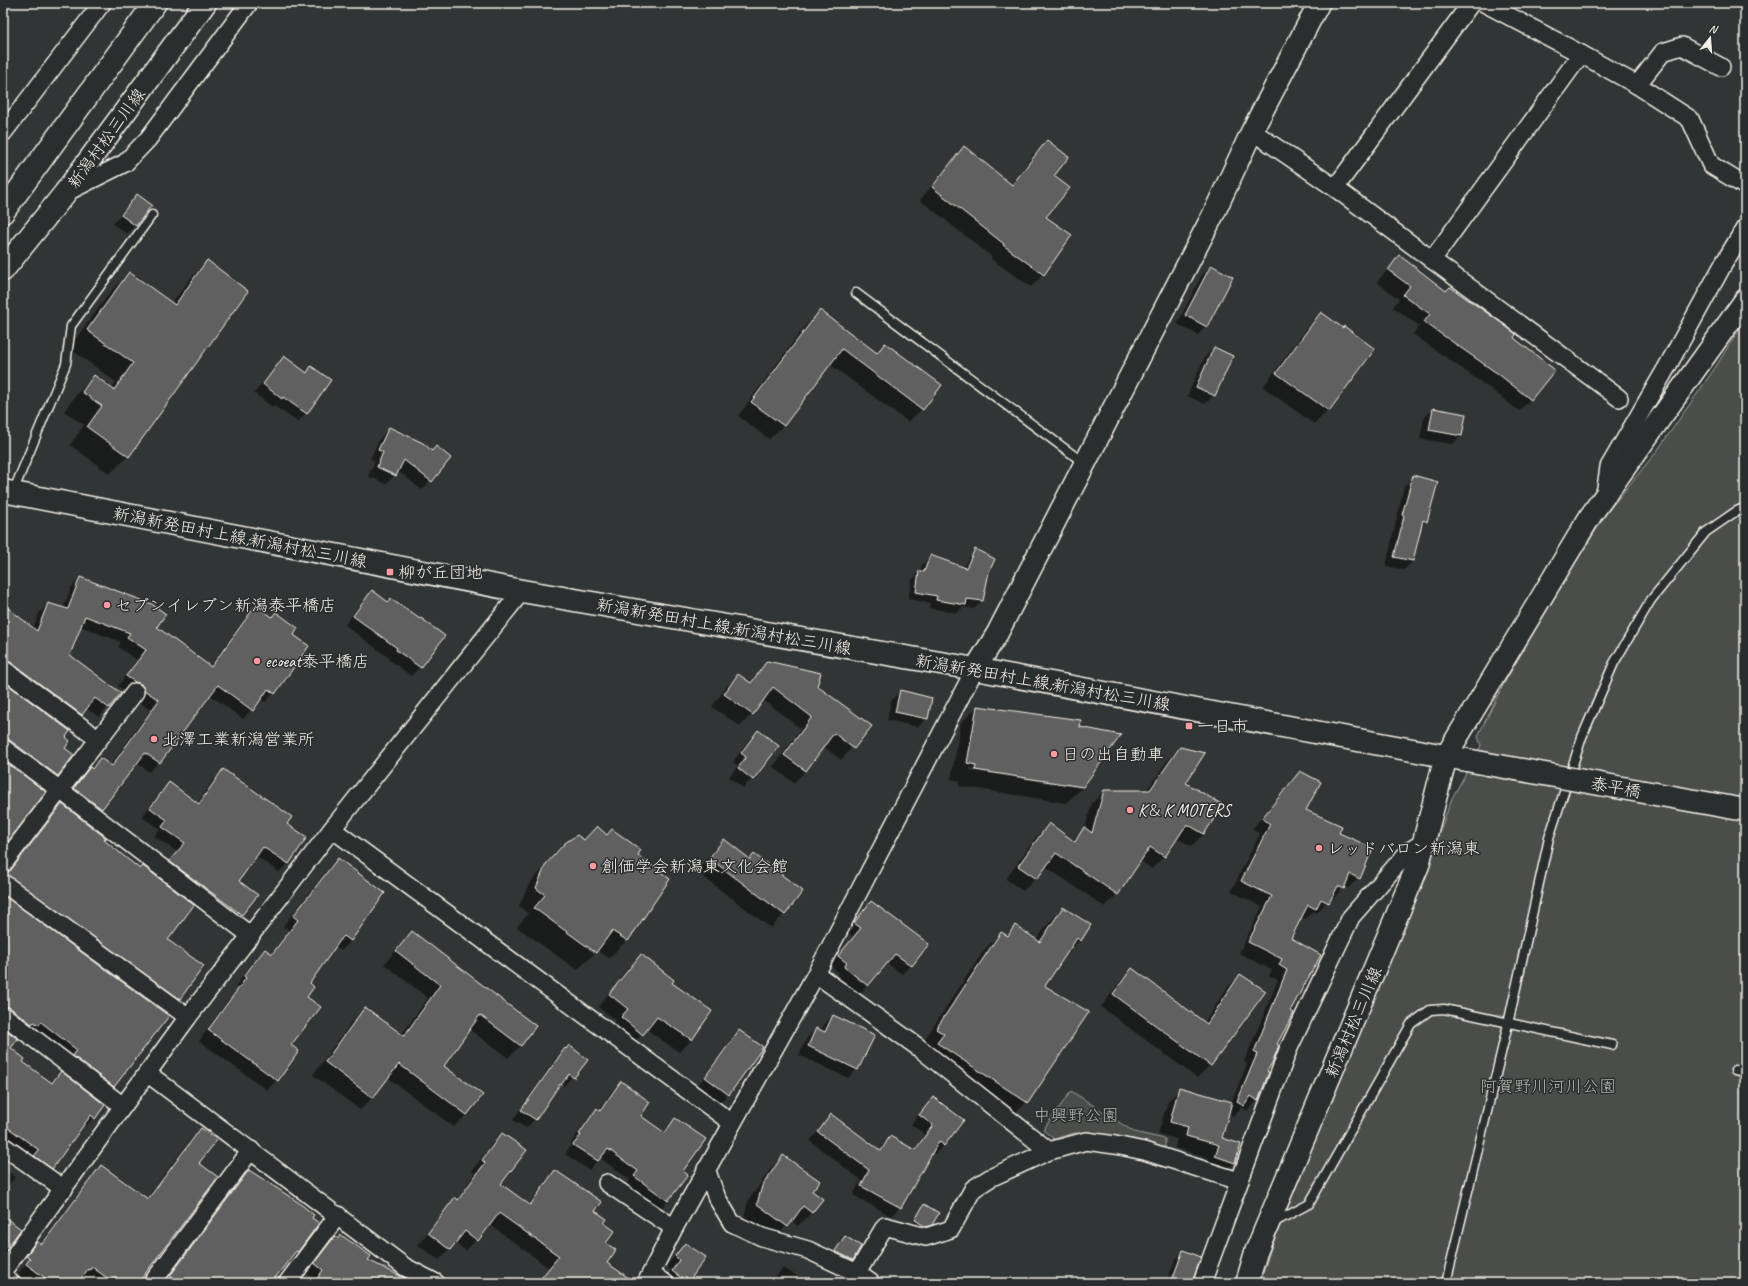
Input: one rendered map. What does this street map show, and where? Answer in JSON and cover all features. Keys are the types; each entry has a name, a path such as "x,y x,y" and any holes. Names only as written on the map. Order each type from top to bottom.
{"main road":[{"path":"3,212 155,3"},
{"name":"新潟村松三川線","path":"3,270 65,193 205,3"},
{"name":"新潟新発田村上線;新潟村松三川線","path":"8,492 522,591 976,669 1488,764"},
{"name":"新潟村松三川線","path":"1247,1283 1256,1252 1418,865 1446,756"},
{"name":"泰平橋","path":"1488,764 1745,810"}],"street":[{"path":"3,133 102,3"},
{"path":"65,193 125,163 148,139 249,3"},
{"path":"654,1280 674,1228 816,974 976,669 997,634 1214,213 1252,131 1319,3"},
{"path":"1335,188 1471,3"},
{"path":"1484,3 1637,85 1690,119 1711,165 1745,186"},
{"path":"1637,85 1663,52 1682,46 1721,67"},
{"path":"1432,260 1581,54"},
{"path":"1252,131 1335,188 1619,398"},
{"path":"1605,495 1609,467 1745,228"},
{"path":"1446,756 1591,515 1745,300"},
{"path":"3,1272 188,1017 332,829 522,591"},
{"path":"3,669 98,739"},
{"path":"3,864 134,692"},
{"path":"3,748 251,936"},
{"path":"332,829 732,1123"},
{"path":"1202,1283 1288,1050 1351,917 1408,852 1424,842"},
{"path":"3,883 188,1017"},
{"path":"816,974 918,1047 1048,1151"},
{"path":"3,1015 123,1106"},
{"path":"147,1073 338,1215 405,1267 436,1283"},
{"path":"857,1273 885,1226 926,1237 950,1229 972,1188 1048,1151 1086,1141 1144,1151 1239,1181"},
{"path":"3,1146 64,1189"},
{"path":"152,1283 251,1150"},
{"path":"706,1169 717,1198 732,1223 762,1237 808,1250 857,1273 871,1283"},
{"path":"607,1183 674,1228"},
{"path":"287,1283 338,1215"},
{"path":"3,1277 11,1283"}],"lane":[{"path":"8,492 66,364 71,326 152,215"},
{"path":"856,293 1085,463"},
{"path":"1446,1283 1508,1024 1549,838 1582,737 1614,663 1650,600 1706,532 1745,507"},
{"path":"1268,1226 1309,1204 1411,1024 1430,1010 1444,1009 1476,1015 1508,1024 1612,1044"},
{"path":"1735,1070 1745,1072"}],"green space":[{"name":"阿賀野川河川公園","path":"1745,320 1745,1283 1260,1283 1271,1248 1425,872 1452,798 1481,746 1478,736 1499,693 1522,651 1608,511 1657,451 1713,371"},
{"name":"中興野公園","path":"1071,1091 1134,1132 1165,1139 1165,1149 1133,1139 1074,1133 1054,1139 1043,1130"}],"building":[{"path":"1047,140 1069,157 1054,176 1070,188 1046,217 1072,235 1044,275 1003,245 1004,244 932,187 964,146 1012,185"},
{"path":"137,194 152,205 136,226 121,215"},
{"path":"1399,255 1446,291 1450,287 1503,324 1516,334 1514,338 1555,370 1531,400 1501,376 1424,322 1430,314 1403,295 1410,286 1388,270"},
{"path":"207,260 248,291 129,457 87,427 102,406 82,392 94,375 114,390 133,363 87,330 129,272 175,305"},
{"path":"1211,265 1233,277 1207,327 1185,315"},
{"path":"820,310 877,353 885,343 942,385 923,410 842,349 784,426 751,402"},
{"path":"1321,312 1343,328 1344,326 1375,349 1329,411 1276,373"},
{"path":"1214,347 1233,356 1215,396 1196,387"},
{"path":"284,356 307,373 311,366 331,380 307,414 283,397 282,399 263,384"},
{"path":"1433,408 1466,414 1462,436 1429,430"},
{"path":"389,427 423,443 432,451 436,446 451,458 432,482 404,460 396,476 377,467 383,452 378,450"},
{"path":"1413,475 1438,482 1427,522 1423,520 1413,561 1394,557 1404,516 1402,515"},
{"path":"975,549 995,559 989,572 983,601 967,599 966,605 936,600 937,596 916,592 919,571 924,572 930,555 966,568"},
{"path":"80,577 152,604 166,614 157,627 211,667 256,605 272,617 276,612 298,628 294,635 309,646 275,694 268,689 253,711 218,685 160,763 145,753 102,809 74,788 90,767 92,769 100,758 112,766 159,700 144,690 141,684 126,676 146,650 127,637 130,633 85,616 70,655 121,693 109,708 95,698 82,715 9,661 3,659 3,604 37,631 48,603 68,609"},
{"path":"372,590 388,602 391,599 420,619 421,618 445,636 421,668 396,650 397,648 353,616"},
{"path":"767,661 821,673 817,686 872,726 854,749 834,733 806,771 784,755 812,717 773,687 753,715 724,694 738,674 751,683"},
{"path":"3,681 70,731 66,737 70,741 65,748 74,755 58,776 3,735"},
{"path":"900,690 932,698 928,719 895,712"},
{"name":"日の出自動車","path":"977,706 1081,720 1080,727 1121,735 1083,787 975,770 976,765 967,763"},
{"path":"758,730 779,746 753,780 738,768 746,757 741,753"},
{"path":"1180,747 1205,753 1186,783 1223,805 1204,834 1187,824 1165,857 1150,847 1118,895 1056,853 1037,879 1018,866 1049,823 1075,842 1084,827 1092,833 1104,790 1150,790"},
{"path":"6,762 46,792 3,848 3,766"},
{"path":"223,769 292,817 287,824 307,837 289,864 263,847 239,881 258,895 242,915 169,861 185,843 162,827 167,820 150,808 169,782 199,804"},
{"path":"1300,771 1321,782 1306,810 1342,826 1339,833 1373,848 1360,879 1350,874 1344,889 1338,886 1329,903 1321,899 1316,909 1308,905 1291,938 1321,955 1290,1011 1294,1013 1277,1044 1279,1045 1267,1071 1269,1072 1258,1101 1251,1096 1244,1106 1237,1102 1257,1054 1254,1052 1287,970 1279,965 1282,959 1248,942 1272,896 1241,881 1270,824 1262,818"},
{"path":"62,804 106,838 104,840 140,869 143,866 194,905 168,940 204,966 180,999 5,873 11,870"},
{"path":"597,826 607,835 612,829 641,850 638,855 670,879 628,941 612,931 596,953 534,908 545,895 536,888 546,864 565,843 577,835 584,840"},
{"path":"724,839 750,859 754,854 803,891 785,915 709,858"},
{"path":"338,858 385,893 351,941 344,936 341,939 310,983 314,987 307,997 321,1007 291,1045 299,1051 278,1081 208,1030 246,978 244,976 265,949 272,954 298,920 293,916"},
{"path":"3,895 169,1016 114,1087 73,1056 77,1050 41,1022 39,1025 34,1022 32,1024 9,1007 3,1005"},
{"path":"871,901 929,944 912,966 895,954 868,986 844,967 847,963 838,956 861,928 854,923"},
{"path":"1063,907 1091,925 1081,941 1077,938 1045,986 1089,1012 1028,1103 937,1043 944,1034 936,1029 1001,932 1008,936 1015,925 1040,942"},
{"path":"412,931 536,1026 521,1046 480,1015 444,1066 483,1095 467,1115 399,1064 373,1098 325,1062 365,1007 404,1036 440,985 396,951"},
{"path":"641,954 674,980 672,983 712,1011 692,1040 657,1017 643,1035 621,1017 628,1009 609,994"},
{"path":"1132,968 1207,1024 1240,974 1266,991 1211,1066 1113,994"},
{"path":"833,1015 875,1035 858,1070 808,1046 816,1028 825,1032"},
{"path":"3,1028 18,1039 11,1048 25,1059 23,1062 52,1083 61,1071 105,1105 95,1119 91,1115 52,1169 34,1156 39,1150 3,1124"},
{"path":"739,1030 763,1047 729,1095 705,1077"},
{"path":"569,1045 588,1060 574,1078 569,1074 561,1085 560,1084 536,1120 521,1110 565,1048 566,1049"},
{"path":"621,1081 650,1102 641,1116 665,1133 675,1118 706,1139 683,1171 688,1175 668,1201 634,1176 638,1171 608,1149 598,1161 573,1145 581,1135 579,1134 597,1108 600,1111"},
{"path":"1179,1087 1232,1102 1222,1138 1241,1144 1235,1163 1215,1156 1219,1145 1186,1136 1188,1127 1170,1122"},
{"path":"933,1097 964,1120 944,1146 939,1141 901,1208 861,1186 869,1170 818,1132 831,1114 881,1151 890,1136 915,1150 933,1125 919,1115"},
{"path":"201,1128 217,1140 199,1163 218,1177 138,1283 114,1283 92,1267 90,1270 88,1269 78,1283 52,1283 26,1264 30,1258 26,1256 37,1241 41,1244 43,1243 101,1165 148,1199"},
{"path":"502,1133 527,1150 501,1184 530,1205 555,1170 602,1202 595,1211 607,1219 604,1223 615,1231 606,1243 616,1250 607,1263 636,1283 537,1283 559,1256 499,1213 478,1241 465,1231 450,1250 428,1233 455,1197 458,1200 485,1163 482,1160"},
{"path":"783,1155 820,1181 812,1191 823,1199 812,1213 803,1206 788,1227 757,1204 762,1186"},
{"path":"249,1170 298,1202 314,1215 312,1218 319,1223 298,1252 296,1251 271,1283 179,1283 170,1276"},
{"path":"924,1204 939,1213 932,1225 926,1227 915,1220"},
{"path":"3,1216 21,1229 10,1244 3,1238"},
{"path":"341,1235 371,1256 368,1260 414,1283 314,1283 323,1270 314,1263 335,1236 339,1239"},
{"path":"845,1236 861,1246 853,1260 835,1251"},
{"path":"685,1243 706,1257 688,1283 672,1271 679,1260 675,1256"},
{"path":"1183,1250 1201,1257 1192,1283 1171,1283"}],"place":[{"name":"柳が丘団地","path":"390,572"},
{"name":"セブンイレブン新潟泰平橋店","path":"107,605"},
{"name":"ecoeat泰平橋店","path":"257,661"},
{"name":"一日市","path":"1189,726"},
{"name":"北澤工業新潟営業所","path":"154,739"},
{"name":"日の出自動車","path":"1054,754"},
{"name":"K＆K MOTERS","path":"1130,810"},
{"name":"レッドバロン新潟東","path":"1319,848"},
{"name":"創価学会新潟東文化会館","path":"593,866"}]}
